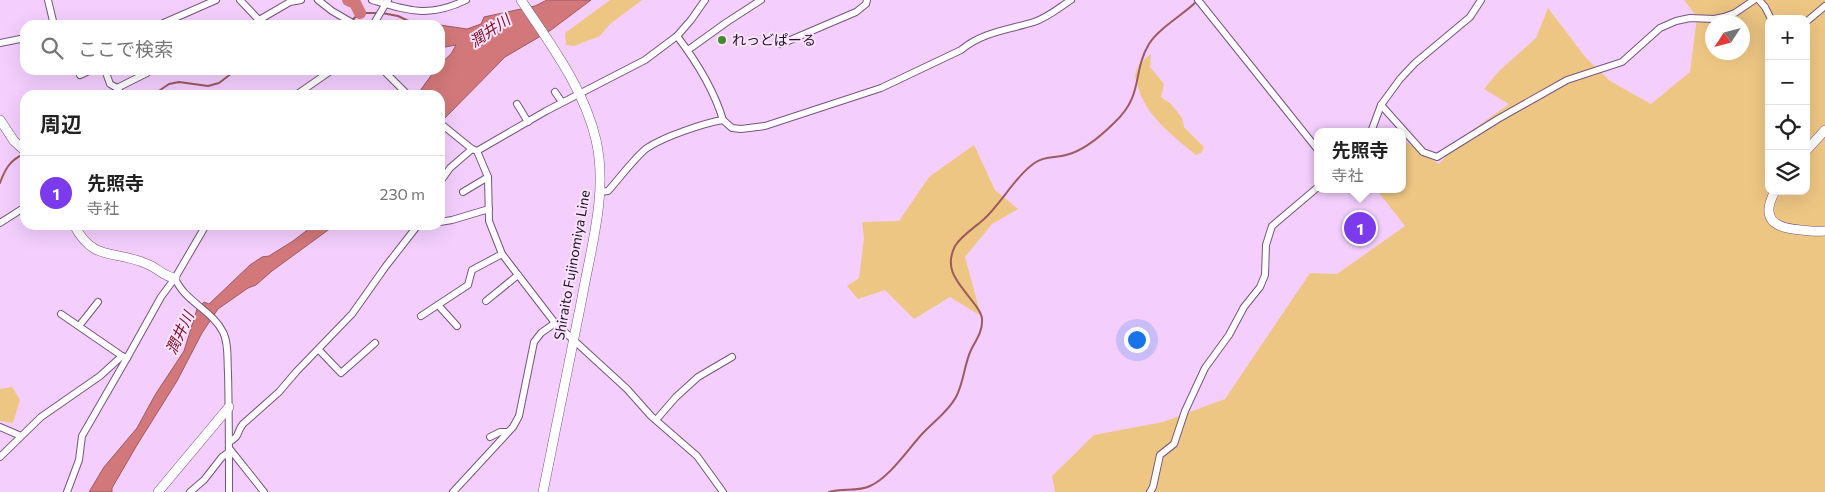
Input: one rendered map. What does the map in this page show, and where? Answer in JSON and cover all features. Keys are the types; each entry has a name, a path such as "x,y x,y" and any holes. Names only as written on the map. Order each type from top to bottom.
{"main road":[{"name":"Shiraito Fujinomiya Line","path":"521,0 558,55 579,93 596,140 600,164 600,192 593,237 543,492"},
{"path":"0,120 14,141 20,146"},
{"path":"1807,150 1825,130"},
{"path":"1773,195 1769,210 1770,218 1776,225 1790,230 1825,232"},
{"path":"77,230 82,240 92,248 103,253 125,256 148,264 168,277 175,278"},
{"path":"158,492 229,407"}],"street":[{"path":"48,0 53,20"},
{"path":"170,20 216,0"},
{"path":"240,0 259,20 290,2 300,0"},
{"path":"318,0 348,20"},
{"path":"372,0 387,2 421,12 447,8 466,0"},
{"path":"445,175 450,168 474,150 528,122 548,114 562,102 645,60 678,36 705,0"},
{"path":"688,50 762,0"},
{"path":"781,44 856,12 866,4 867,0"},
{"path":"678,36 688,50 719,107 723,120 732,128 741,129 765,126 881,88 898,78 961,50 971,42 991,33 1036,21 1071,0"},
{"path":"1198,0 1314,145"},
{"path":"1373,128 1381,105 1388,94 1415,63 1470,17 1481,0"},
{"path":"1406,133 1423,152 1437,157 1567,80 1622,62 1660,28 1683,20 1724,17 1735,13 1754,0"},
{"path":"1759,0 1769,15"},
{"path":"376,20 387,2"},
{"path":"1810,19 1825,6"},
{"path":"0,43 20,39"},
{"path":"106,75 110,84 117,88 143,75"},
{"path":"303,90 325,75"},
{"path":"388,75 403,90"},
{"path":"555,92 562,102"},
{"path":"517,104 528,122"},
{"path":"1381,105 1402,128"},
{"path":"600,192 608,191 646,149 713,121 723,120"},
{"path":"445,127 474,150 488,177 489,221 502,254 518,275 555,323 627,389 656,420 697,456 723,492"},
{"path":"463,192 488,177"},
{"path":"1150,492 1153,487 1160,455 1174,444 1186,411 1206,368 1229,335 1244,308 1260,287 1265,275 1266,245 1272,226 1314,190"},
{"path":"445,221 489,209"},
{"path":"0,223 20,210"},
{"path":"67,492 79,460 82,436 124,357 175,278 203,230"},
{"path":"190,492 204,480 222,457 239,435 243,424 279,392 352,314 414,230"},
{"path":"421,316 468,285 472,270 502,254"},
{"path":"486,301 518,275"},
{"path":"175,278 179,288 214,320 223,332 227,345 229,492"},
{"path":"79,326 98,302"},
{"path":"438,305 457,326"},
{"path":"61,314 124,357"},
{"path":"453,492 508,432 518,416 534,342 541,333 555,323"},
{"path":"318,350 341,374 375,343"},
{"path":"0,457 41,417 124,357"},
{"path":"656,420 676,397 698,377 732,357"},
{"path":"0,427 21,436"},
{"path":"490,437 500,432 508,432"},
{"path":"229,447 264,492"}],"shaded area":[{"path":"610,0 642,0 610,24 600,36 574,46 566,45 565,33"},
{"path":"1684,0 1825,0 1825,492 1055,492 1052,476 1094,435 1163,422 1225,399 1310,273 1337,274 1405,226 1379,193 1406,193 1406,142 1439,164 1461,138 1509,104 1484,89 1499,71 1536,38 1548,8 1586,58 1610,81 1651,104 1690,72 1697,17"},
{"path":"1151,54 1150,67 1164,84 1161,97 1171,104 1182,118 1184,127 1204,147 1201,153 1196,155 1178,140 1160,124 1146,105 1135,75 1140,64"},
{"path":"974,145 995,190 1018,209 992,224 965,257 981,316 950,297 914,319 885,290 858,299 847,286 859,278 864,238 862,222 899,221 929,177"},
{"path":"12,387 20,400 13,423 0,421 0,389"}],"water":[{"name":"潤井川","path":"547,0 591,0 551,30 505,57 445,118 445,90 421,90 431,75 445,75 445,59 456,45 445,47 445,26 467,29 481,24 484,17 535,6"},
{"path":"307,230 328,230 256,285 248,288 218,309 202,333 177,381 112,488 112,492 89,492 104,467 137,428 155,395 184,351 197,309 204,302 209,304 250,265 293,241"}],"waterway":[{"path":"348,0 355,3 360,13"},
{"path":"829,492 865,488 877,482 892,469 956,397 971,350 979,335 982,317 954,276 951,262 955,246 964,235 990,213 1022,174 1036,162 1079,150 1099,137 1115,122 1130,102 1144,54 1153,38 1197,1"},
{"path":"352,20 360,13 377,13"},
{"path":"382,13 398,16 406,20"},
{"path":"160,90 169,84 179,82 208,86 219,83 229,75"},
{"path":"0,183 9,166 20,156"}],"place":[{"name":"れっどぱーる","path":"722,40"},
{"name":"先照寺","path":"1360,228"}]}
